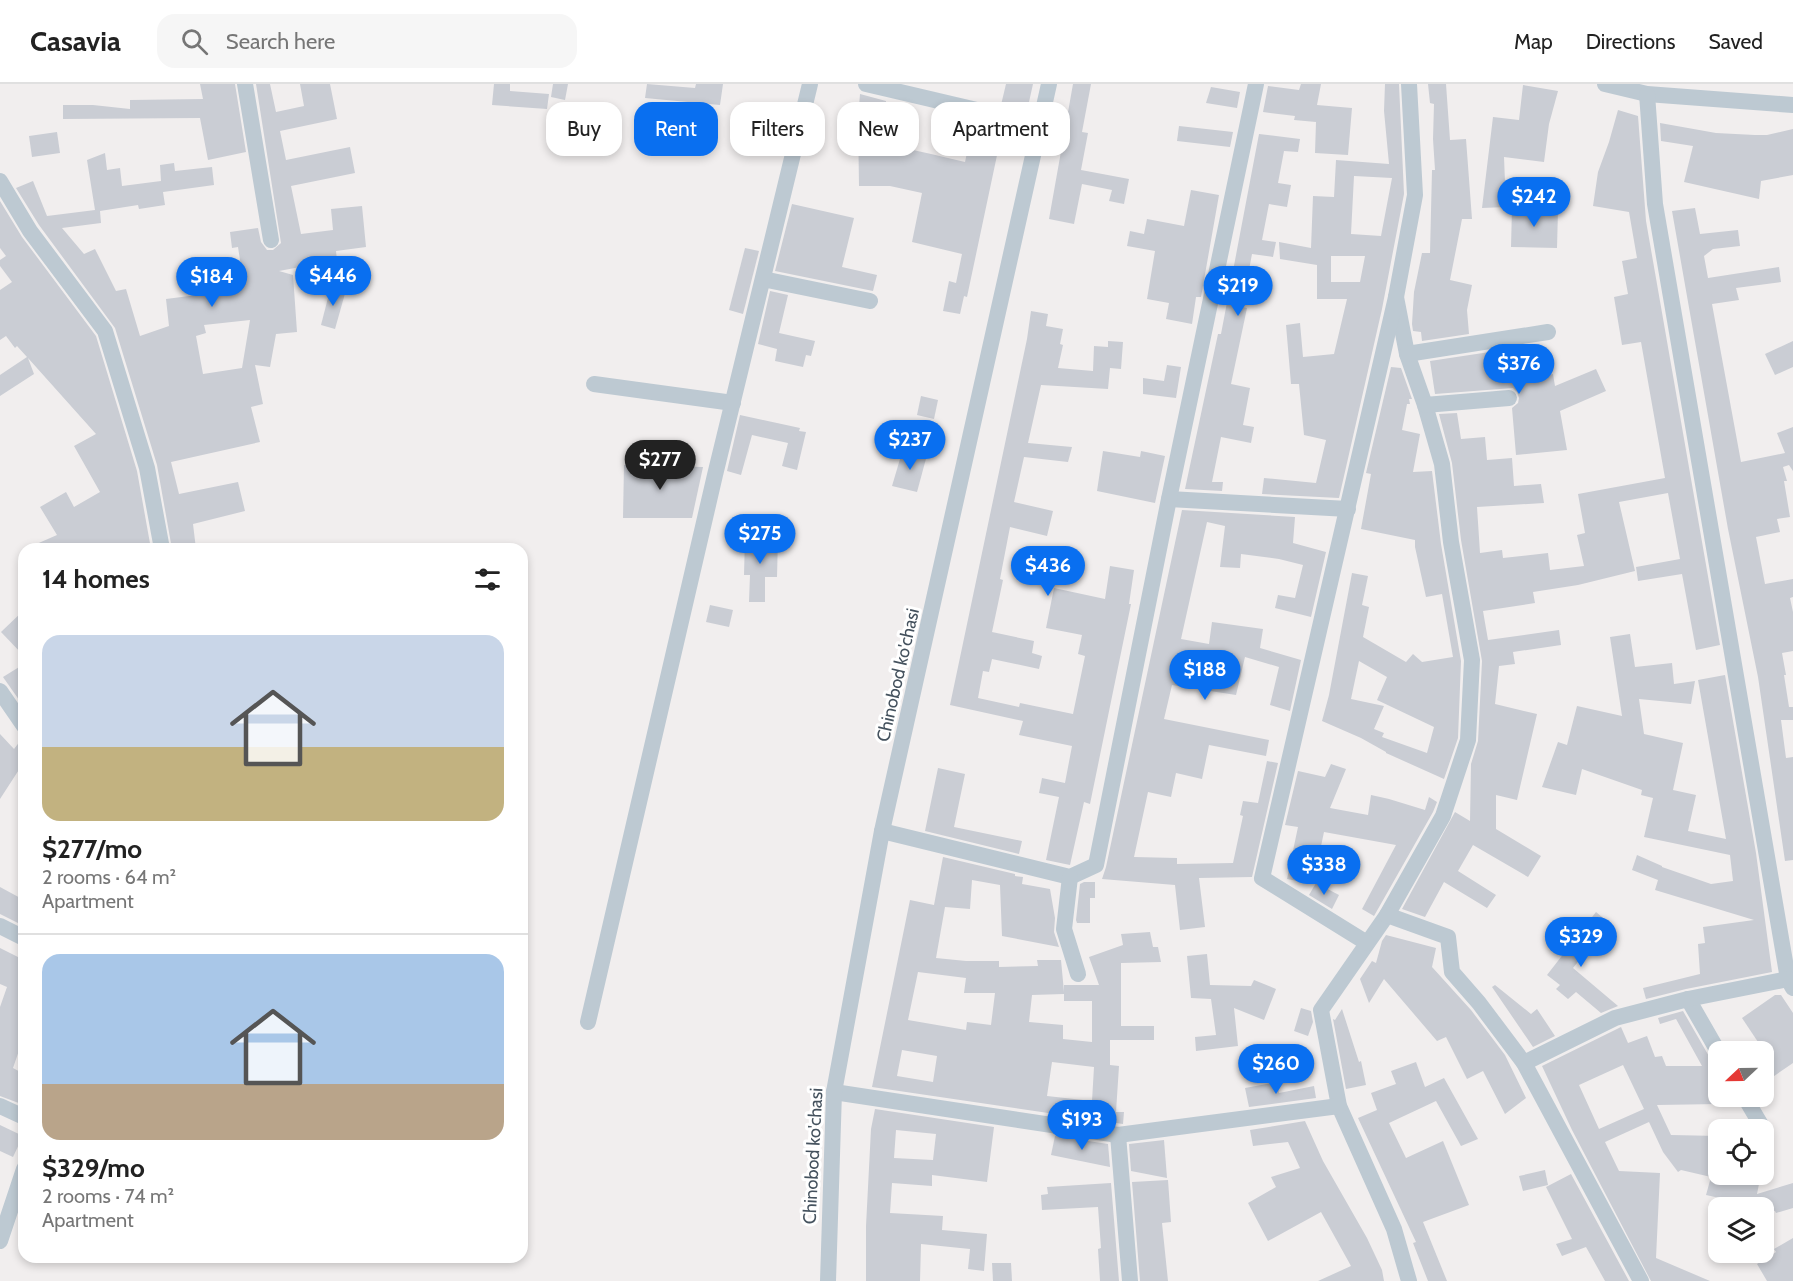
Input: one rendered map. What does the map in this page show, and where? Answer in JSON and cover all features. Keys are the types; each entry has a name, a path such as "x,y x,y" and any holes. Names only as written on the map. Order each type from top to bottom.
{"street":[{"path":"245,84 271,240"},
{"path":"588,1022 810,84"},
{"path":"866,84 943,102"},
{"name":"Chinobod ko'chasi","path":"1045,102 1049,84"},
{"path":"882,831 1070,877 1096,865 1169,499 1256,84"},
{"path":"1367,943 1262,878 1396,297 1415,195 1409,84"},
{"path":"1605,84 1647,94 1793,105"},
{"path":"1524,1063 1615,1018 1790,976 1655,204 1647,94"},
{"name":"Chinobod ko'chasi","path":"828,1281 834,1092 882,831 1034,156"},
{"path":"0,181 30,231 105,331 147,468 161,543"},
{"path":"763,279 870,301"},
{"path":"1396,297 1407,354 1442,464 1451,542 1473,660 1468,740 1443,816 1387,915 1321,1010 1339,1106 1394,1228 1409,1281"},
{"path":"1407,354 1548,332"},
{"path":"594,384 733,403"},
{"path":"1425,405 1509,398"},
{"path":"1169,499 1348,509"},
{"path":"0,691 18,717"},
{"path":"1070,877 1064,930 1078,974"},
{"path":"1387,915 1448,937 1452,972 1479,1003 1524,1063 1641,1281"},
{"path":"0,926 18,935"},
{"path":"1688,999 1712,1041"},
{"path":"834,1092 1118,1135 1339,1106"},
{"path":"0,1106 18,1114"},
{"path":"1118,1135 1130,1281"},
{"path":"0,1241 18,1187"}],"building":[{"path":"200,84 235,84 246,152 208,160 200,118 63,119 63,105 130,109 130,100 203,99"},
{"path":"256,84 270,84 276,112 304,106 300,84 330,84 337,119 280,131 286,160 350,147 355,173 291,186 301,234 333,230 331,209 362,206 366,247 336,251 337,260 279,271 293,275 297,332 276,334 270,367 255,365 263,404 251,407 260,442 171,462 179,494 238,482 245,511 193,524 195,543 171,543 157,465 115,328 39,225 16,188 33,181 47,216 95,210 87,160 105,153 107,170 120,168 122,186 161,181 160,165 174,163 175,171 212,167 214,185 163,192 165,205 139,209 138,205 100,211 101,223 62,228 84,254 95,249 116,291 126,289 140,336 169,326 166,299 197,295 195,279 242,273 238,247 232,248 230,232 258,228 261,242 267,250 273,250 281,243","holes":["250,320 242,368 203,374 196,336 206,333 204,325"]},
{"path":"494,84 510,84 510,91 549,94 546,109 492,105"},
{"path":"553,84 568,84 565,100 551,97"},
{"path":"647,84 695,88 696,84 723,84 720,105 718,102 645,98"},
{"path":"1006,84 1033,84 1029,102 1002,102"},
{"path":"1073,84 1091,84 1082,132 1088,133 1081,170 1129,179 1124,204 1109,201 1112,190 1082,184 1074,224 1049,219 1060,156 1070,156 1070,102"},
{"path":"1301,84 1321,84 1317,105 1352,108 1348,155 1315,153 1316,122 1294,120 1295,116 1263,112 1268,86 1299,90"},
{"path":"1385,84 1399,84 1404,194 1382,309 1339,498 1262,494 1264,478 1316,483 1326,440 1304,435 1299,384 1291,384 1286,325 1300,323 1303,357 1334,354 1347,299 1317,299 1317,265 1280,259 1279,242 1311,248 1313,196 1334,197 1336,160 1389,164 1384,111","holes":["1354,176 1392,178 1381,236 1351,234","1331,256 1365,256 1360,282 1331,282"]},
{"path":"1428,84 1446,84 1450,140 1466,139 1472,219 1462,219 1450,280 1472,285 1467,310 1469,334 1422,341 1421,332 1413,331 1412,324 1414,292 1422,253 1430,253 1432,170 1435,170 1434,104 1430,103"},
{"path":"1523,85 1558,91 1549,124 1544,162 1504,157 1506,207 1482,208 1493,117 1519,120"},
{"path":"1211,87 1240,92 1237,108 1206,103"},
{"path":"860,94 886,101 886,102 859,102"},
{"path":"1618,110 1638,116 1646,221 1720,645 1696,650 1682,574 1638,581 1636,567 1680,559 1668,493 1619,502 1635,571 1578,585 1533,592 1535,603 1483,611 1488,640 1559,630 1561,645 1513,652 1515,664 1499,666 1495,704 1537,714 1517,800 1496,795 1496,829 1541,856 1528,877 1473,845 1458,871 1496,895 1487,908 1444,882 1425,917 1402,909 1455,812 1470,821 1471,764 1478,741 1482,661 1461,540 1452,463 1439,414 1457,413 1461,439 1485,437 1487,460 1512,458 1514,486 1541,484 1544,503 1477,507 1480,553 1502,550 1503,558 1548,553 1550,570 1584,566 1577,535 1585,533 1578,494 1665,478 1641,342 1622,345 1614,297 1628,294 1622,261 1637,258 1629,212 1593,206 1598,172"},
{"path":"1660,123 1716,133 1755,135 1767,135 1793,129 1793,175 1761,181 1759,199 1684,182 1693,146 1661,141"},
{"path":"1179,126 1233,132 1230,147 1177,141"},
{"path":"57,132 60,153 32,157 29,136"},
{"path":"1259,134 1300,139 1298,152 1284,151 1278,183 1291,185 1287,207 1269,204 1262,240 1276,242 1273,257 1252,254 1242,307 1247,308 1231,384 1250,388 1243,425 1254,427 1251,443 1221,437 1212,482 1223,482 1222,491 1185,489 1218,334 1221,334"},
{"path":"919,152 965,162 966,156 997,156 967,297 964,296 960,314 943,311 949,281 956,283 962,254 912,242 922,193 890,186 859,186 859,156 919,156"},
{"path":"1191,190 1219,195 1201,297 1196,297 1192,324 1166,319 1169,303 1147,299 1155,251 1127,246 1130,231 1144,234 1147,219 1184,226"},
{"path":"0,201 22,237 96,336 137,471 150,543 39,543 57,535 40,507 66,492 74,507 100,492 74,446 96,434 28,358 34,374 0,396 0,375 27,357 17,346 15,348 6,336 0,340 0,290 12,282 0,266 0,260 6,256 0,248"},
{"path":"792,204 854,218 842,267 877,275 873,291 775,271"},
{"path":"1512,208 1558,210 1557,248 1511,247"},
{"path":"1695,208 1700,234 1738,230 1740,246 1713,249 1704,256 1708,278 1779,267 1781,282 1736,288 1739,300 1712,304 1741,462 1785,453 1777,433 1793,427 1793,471 1789,465 1783,467 1787,481 1784,481 1790,517 1777,519 1780,532 1756,537 1765,584 1793,579 1793,597 1790,598 1793,612 1793,651 1782,653 1789,707 1793,707 1793,720 1781,720 1786,758 1793,757 1793,860 1785,861 1758,677 1728,529 1672,211"},
{"path":"745,248 759,251 743,314 729,310"},
{"path":"331,286 346,290 335,329 321,325"},
{"path":"770,291 788,295 779,333 815,341 811,356 806,355 803,367 775,361 777,349 758,344"},
{"path":"1031,311 1048,314 1046,326 1063,329 1060,344 1063,345 1058,368 1093,371 1094,346 1108,347 1108,341 1123,342 1121,369 1110,368 1108,389 1041,385 1028,443 1072,447 1068,462 1024,457 1014,502 1053,511 1047,536 1010,527 1000,579 1003,580 992,632 1034,641 1032,653 1042,656 1039,669 992,659 989,672 983,671 978,698 1019,707 1020,703 1073,714 1085,656 1078,654 1082,635 1046,628 1054,588 1105,599 1110,566 1134,570 1129,604 1131,604 1090,804 1084,802 1070,865 1046,860 1059,797 1039,793 1042,778 1065,783 1072,746 1019,735 1023,721 950,705"},
{"path":"1793,341 1793,367 1775,375 1765,354"},
{"path":"1516,348 1521,381 1553,374 1555,386 1596,369 1606,391 1560,411 1567,450 1516,455 1512,408 1518,403 1519,398 1513,388 1435,394 1430,361"},
{"path":"1167,365 1181,367 1176,398 1143,394 1143,378 1164,381"},
{"path":"1391,367 1401,368 1412,399 1409,399 1410,404 1407,404 1402,430 1420,434 1413,472 1432,471 1441,544 1461,661 1458,738 1444,779 1322,721 1352,573 1368,576 1362,605 1369,607 1363,637 1406,662 1413,654 1422,662 1453,657 1442,594 1426,597 1415,540 1361,529 1371,474 1366,473","holes":["1359,661 1387,677 1377,700 1434,727 1427,753 1382,737 1384,733 1374,729 1384,706 1351,699"]},
{"path":"921,396 938,400 934,419 917,415"},
{"path":"740,415 800,428 799,431 806,432 797,470 782,466 788,443 752,435 741,475 727,471"},
{"path":"903,449 927,455 917,492 892,486"},
{"path":"1103,451 1140,457 1141,451 1165,456 1155,503 1097,491"},
{"path":"624,465 703,467 692,518 623,518"},
{"path":"1182,510 1295,517 1293,543 1326,552 1311,617 1275,608 1278,595 1295,598 1303,565 1241,554 1240,568 1220,567 1225,526 1207,522 1181,639 1209,644 1212,622 1263,629 1260,648 1301,660 1290,711 1270,705 1279,667 1245,657 1236,695 1172,685 1164,719 1269,740 1266,756 1209,745 1202,779 1176,773 1171,797 1148,792 1134,857 1177,858 1177,864 1233,863 1243,816 1240,815 1243,801 1258,803 1267,761 1278,763 1252,877 1199,878 1205,927 1180,930 1175,885 1102,879"},
{"path":"745,537 778,538 777,577 765,577 765,602 749,602 750,575 744,575"},
{"path":"710,605 733,610 729,627 706,622"},
{"path":"18,616 18,650 1,632"},
{"path":"1630,634 1635,667 1672,663 1674,684 1695,681 1691,704 1639,699 1644,734 1683,743 1673,790 1696,795 1688,831 1726,839 1698,680 1725,675 1756,853 1772,972 1646,999 1643,988 1700,974 1698,944 1705,943 1703,927 1754,920 1655,890 1658,880 1632,870 1637,855 1662,867 1711,884 1733,881 1730,855 1644,837 1653,798 1641,795 1642,790 1582,769 1576,795 1542,787 1558,742 1567,745 1577,706 1622,716 1610,637"},
{"path":"18,668 18,698 3,677"},
{"path":"0,734 14,749 18,744 18,771 0,799"},
{"path":"1331,764 1346,769 1330,808 1368,815 1371,795 1425,810 1429,797 1437,802 1374,916 1362,909 1396,845 1324,832 1313,884 1287,879 1298,827 1285,825 1298,771 1325,777"},
{"path":"938,768 965,774 954,827 1022,841 1019,854 925,831"},
{"path":"943,857 1015,874 1015,876 1023,877 1022,884 1050,889 1055,918 1054,932 1059,947 1002,936 1000,885 972,880 970,909 945,907 936,958 999,961 999,967 1038,966 1037,960 1061,960 1064,992 1064,985 1099,985 1089,957 1123,945 1121,934 1150,932 1153,947 1158,947 1161,962 1121,963 1121,1026 1154,1026 1154,1040 1110,1040 1110,1065 1119,1066 1116,1112 1124,1112 1123,1124 872,1087 910,900 934,905","holes":["918,972 966,978 964,993 995,993 991,1025 967,1022 966,1030 908,1020","1064,994 1064,1001 1092,1001 1092,1042 1063,1039 1063,1025 1029,1022 1032,995","902,1050 937,1056 933,1082 897,1076","1052,1062 1094,1067 1092,1101 1047,1096"]},
{"path":"1095,882 1095,898 1090,898 1090,923 1077,923 1080,884"},
{"path":"1316,883 1339,895 1332,909 1309,895"},
{"path":"0,887 18,897 18,923 0,914"},
{"path":"1596,912 1609,923 1573,968 1618,1006 1601,1013 1576,992 1568,999 1556,989 1560,985 1547,975"},
{"path":"1386,935 1436,948 1432,967 1471,1010 1505,1055 1526,1098 1505,1114 1483,1071 1467,1079 1446,1037 1437,1041 1384,979 1369,1003 1360,979 1372,961 1376,963"},
{"path":"0,948 18,957 18,1053 13,1068 18,1071 18,1103 0,1096 0,1007 7,987 0,984"},
{"path":"1207,954 1210,985 1251,986 1254,980 1276,989 1264,1020 1234,1008 1238,1046 1196,1051 1195,1037 1216,1035 1211,999 1191,998 1187,956"},
{"path":"1495,985 1531,1014 1537,1009 1555,1036 1533,1047 1492,987"},
{"path":"1775,995 1781,995 1793,1013 1793,1063 1774,1076 1774,1041 1757,1041 1742,1018"},
{"path":"1301,1008 1311,1011 1313,1022 1308,1036 1294,1031"},
{"path":"1342,1009 1359,1062 1361,1061 1366,1085 1346,1089 1333,1019 1335,1020"},
{"path":"1683,1011 1708,1055 1708,1104 1657,1105 1671,1135 1708,1136 1708,1176 1681,1170 1678,1172 1663,1152 1649,1122 1605,1142 1619,1171 1660,1173 1656,1258 1710,1281 1651,1281 1572,1130 1542,1066 1621,1027 1628,1043 1647,1036 1655,1057 1662,1056 1666,1066 1702,1066 1676,1019 1660,1024 1658,1018","holes":["1623,1065 1644,1109 1599,1129 1579,1085"]},
{"path":"1416,1062 1425,1087 1444,1078 1478,1139 1461,1146 1436,1101 1389,1123 1406,1158 1443,1141 1469,1205 1423,1222 1447,1281 1428,1281 1413,1243 1416,1242 1358,1118 1377,1110 1371,1093 1396,1084 1391,1071"},
{"path":"1277,1082 1279,1093 1314,1086 1316,1098 1249,1107 1245,1088"},
{"path":"875,1109 994,1127 987,1182 932,1175 932,1186 892,1183 890,1213 943,1216 942,1230 987,1234 984,1271 968,1269 970,1249 921,1244 920,1281 866,1281 866,1226 871,1129","holes":["896,1130 936,1134 933,1160 894,1158"]},
{"path":"1305,1121 1323,1161 1367,1238 1382,1270 1384,1281 1318,1281 1351,1266 1321,1212 1268,1241 1248,1203 1276,1187 1271,1177 1300,1168 1288,1142 1253,1146 1250,1130"},
{"path":"0,1125 18,1134 18,1146 13,1157 0,1151"},
{"path":"1055,1136 1108,1144 1110,1167 1051,1155"},
{"path":"1164,1140 1167,1178 1131,1171 1129,1144"},
{"path":"1545,1170 1548,1185 1523,1191 1519,1176"},
{"path":"1571,1174 1629,1281 1605,1281 1586,1247 1562,1256 1556,1244 1572,1239 1546,1187"},
{"path":"1168,1180 1171,1222 1162,1223 1168,1281 1140,1281 1132,1182"},
{"path":"1111,1183 1119,1281 1100,1281 1098,1249 1101,1248 1098,1207 1042,1210 1041,1195 1048,1194 1047,1187"},
{"path":"1793,1183 1793,1208 1776,1213 1774,1197 1706,1195 1709,1185 1759,1185 1757,1194"},
{"path":"1793,1238 1793,1281 1767,1281 1757,1264 1774,1263 1776,1252 1774,1249"},
{"path":"992,1263 1011,1263 1012,1281 993,1281"}]}
